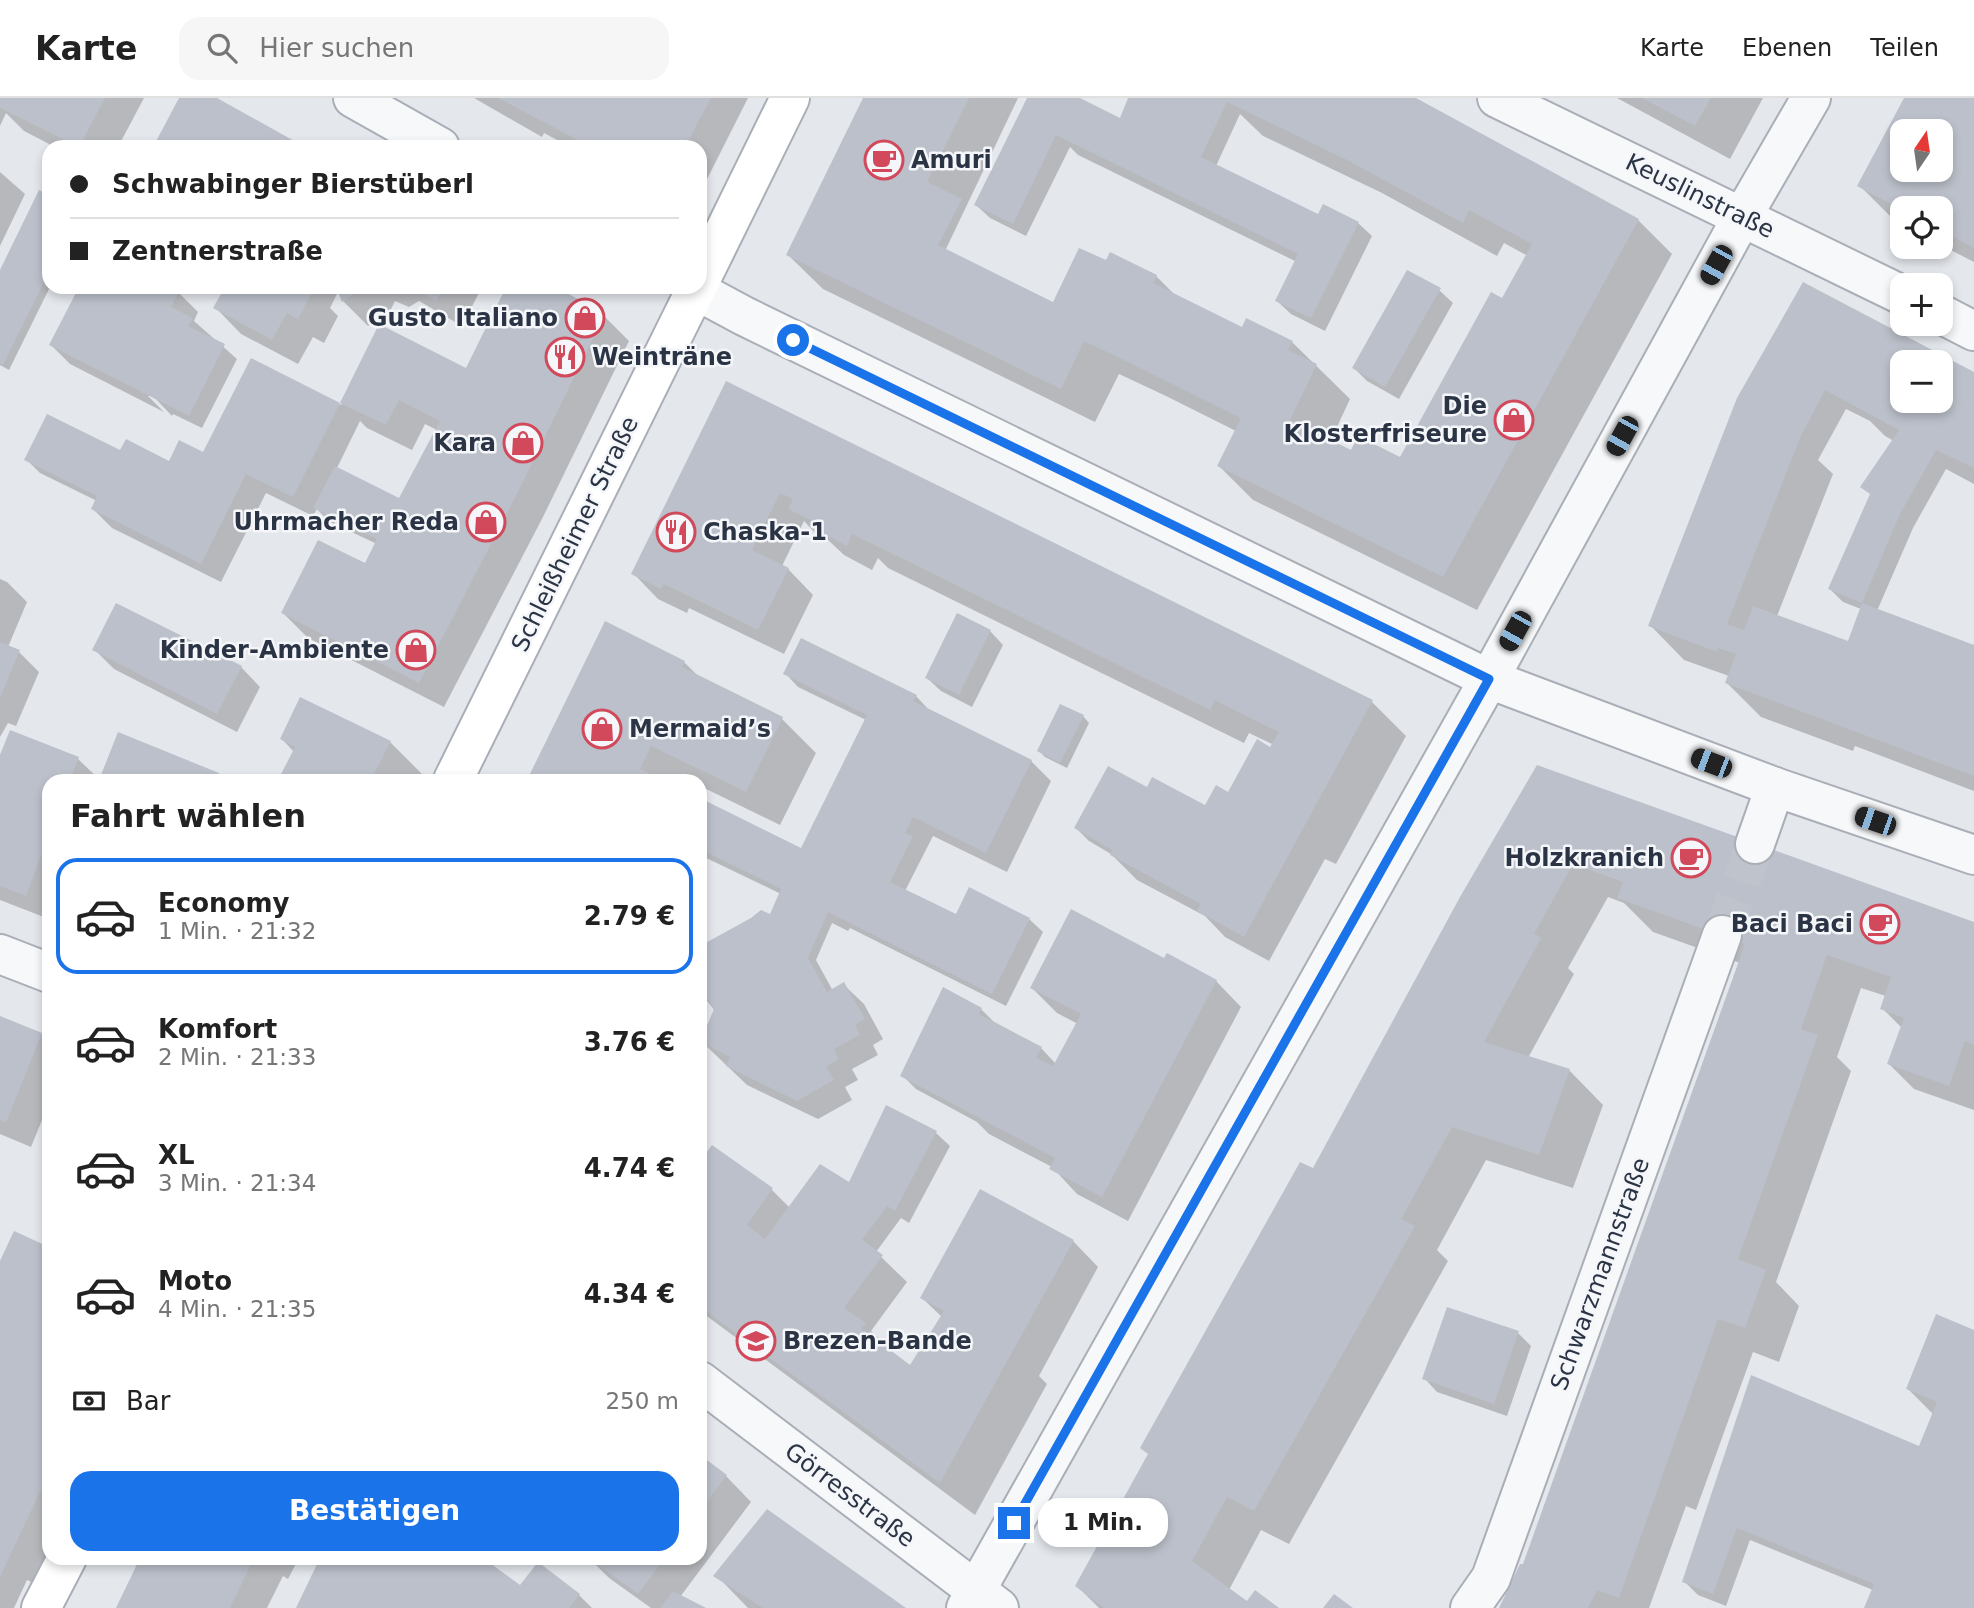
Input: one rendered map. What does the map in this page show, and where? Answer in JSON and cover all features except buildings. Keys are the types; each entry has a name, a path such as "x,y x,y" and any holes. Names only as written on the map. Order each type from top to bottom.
{"main road":[{"name":"Schleißheimer Straße","path":"707,264 790,98"},
{"name":"Schleißheimer Straße","path":"456,774 692,294"},
{"path":"41,1608 63,1565"}],"street":[{"path":"353,98 428,140"},
{"name":"Keuslinstraße","path":"1497,98 1890,289"},
{"path":"980,1602 1742,217 1811,98"},
{"path":"707,292 768,328 1489,679 1775,787 1974,855"},
{"path":"1953,320 1974,331"},
{"path":"1755,844 1775,787"},
{"name":"Schwarzmannstraße","path":"1470,1608 1491,1578 1722,935"},
{"path":"0,954 42,970"},
{"name":"Görresstraße","path":"707,1387 980,1602"}],"tunnel":[{"path":"1722,935 1755,844"}],"place":[{"name":"Amuri","path":"884,160"},
{"name":"Gusto Italiano","path":"585,318"},
{"name":"Weinträne","path":"565,357"},
{"name":"Die Klosterfriseure","path":"1514,420"},
{"name":"Kara","path":"523,443"},
{"name":"Uhrmacher Reda","path":"486,522"},
{"name":"Chaska-1","path":"676,532"},
{"name":"Kinder-Ambiente","path":"416,650"},
{"name":"Mermaid’s","path":"602,729"},
{"name":"Holzkranich","path":"1691,858"},
{"name":"Baci Baci","path":"1880,924"},
{"name":"Brezen-Bande","path":"756,1341"}],"route":[{"path":"793,340 1489,679 1014,1523"}]}
